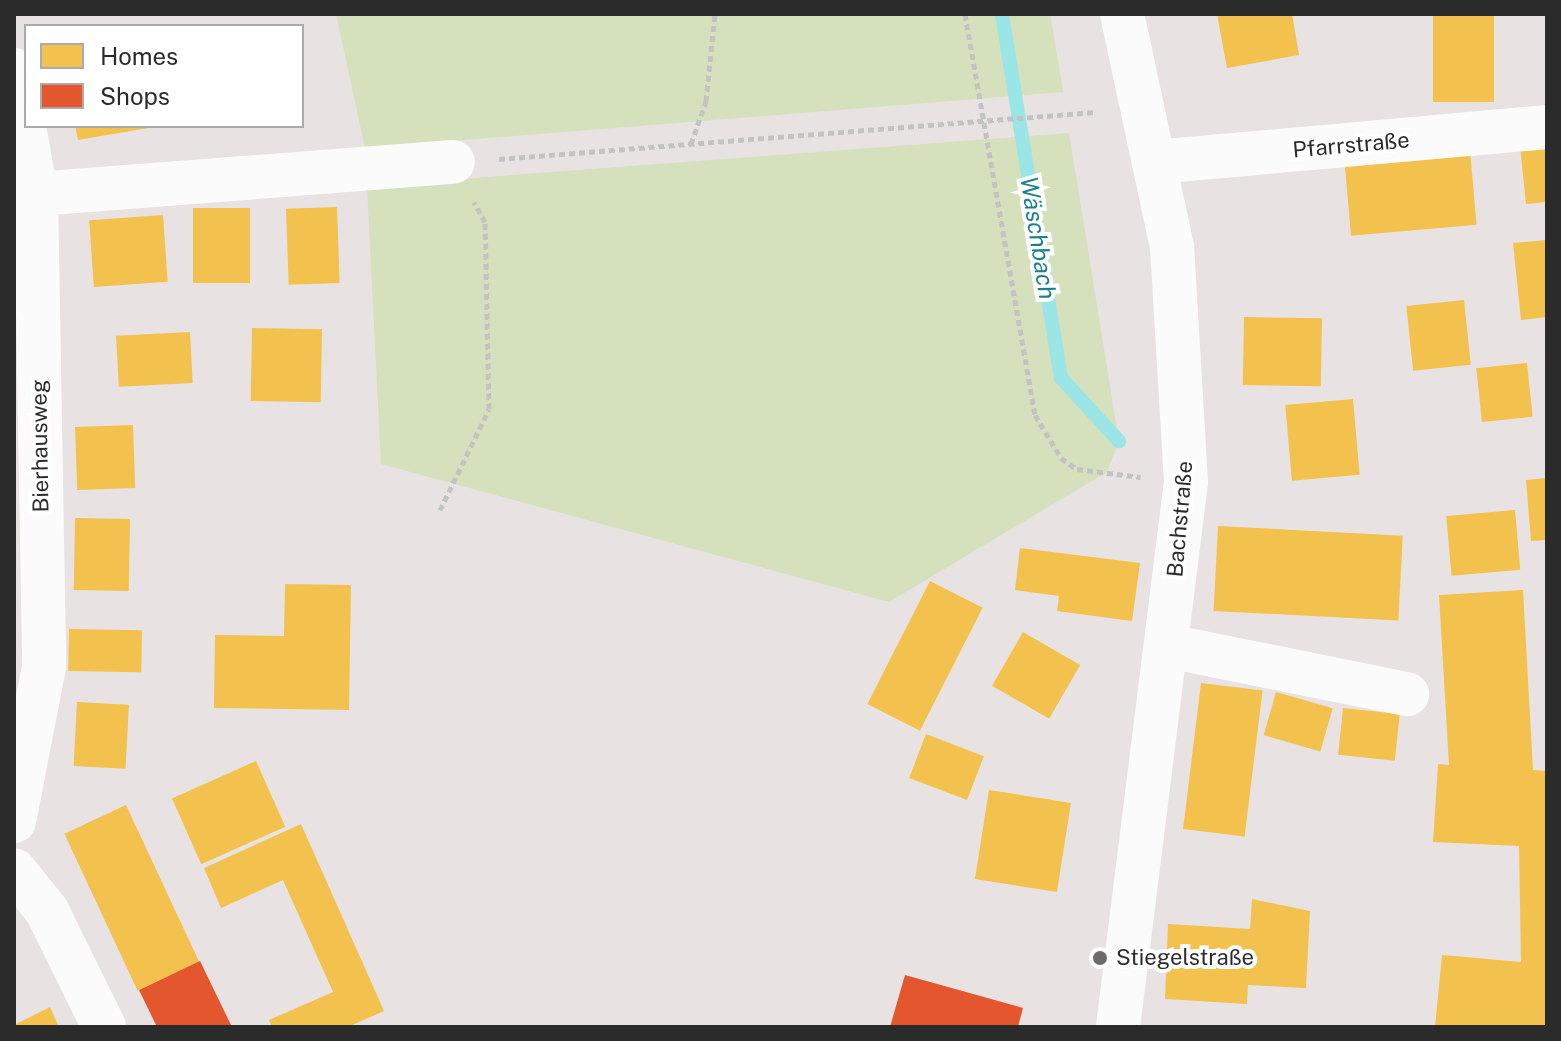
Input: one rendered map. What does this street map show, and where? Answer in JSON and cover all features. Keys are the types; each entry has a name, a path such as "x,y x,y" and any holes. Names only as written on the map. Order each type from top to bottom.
{"street":[{"name":"Bachstraße","path":"1118,1027 1168,646 1186,482 1184,354 1155,162 1122,14"},
{"name":"Bierhausweg","path":"14,70 24,126"},
{"name":"Pfarrstraße","path":"1155,162 1547,127"},
{"name":"Bierhausweg","path":"14,821 44,667 26,347 36,194 24,128"},
{"path":"36,194 453,162"},
{"path":"1168,646 1407,694"},
{"path":"14,870 47,911 104,1027"}],"path":[{"path":"691,144 706,101 715,14"},
{"path":"965,14 1029,385 1045,437 1077,469 1186,482"},
{"path":"440,510 489,409 485,222 453,162 1049,118"}],"green space":[{"path":"336,14 1050,14 1063,92 365,148"},
{"path":"1069,133 1119,441 1107,472 889,602 381,464 367,186"}],"building: Homes":[{"path":"1217,14 1292,14 1299,55 1227,68"},
{"path":"1433,14 1494,14 1494,102 1433,102"},
{"path":"75,128 148,128 78,140"},
{"path":"1547,143 1547,202 1526,204 1520,146"},
{"path":"1470,150 1477,225 1351,236 1344,161"},
{"path":"337,207 340,283 289,285 286,209"},
{"path":"193,208 250,208 250,283 193,283"},
{"path":"163,215 168,282 94,287 89,220"},
{"path":"1547,240 1547,317 1521,320 1513,243"},
{"path":"1464,300 1471,365 1413,371 1406,306"},
{"path":"1244,317 1322,318 1321,386 1243,385"},
{"path":"252,328 322,329 321,402 251,401"},
{"path":"190,332 193,383 119,387 116,336"},
{"path":"1527,363 1533,417 1482,422 1476,368"},
{"path":"1353,399 1360,475 1292,481 1285,405"},
{"path":"133,425 135,488 77,490 75,427"},
{"path":"1547,478 1547,540 1531,541 1526,480"},
{"path":"1515,510 1520,570 1451,576 1446,516"},
{"path":"75,518 130,519 129,591 74,590"},
{"path":"1218,526 1403,536 1398,621 1214,611"},
{"path":"1020,548 1140,563 1132,621 1057,611 1059,596 1015,590"},
{"path":"930,581 983,608 920,731 867,704"},
{"path":"285,584 351,585 349,710 214,708 215,635 284,636"},
{"path":"1523,590 1533,770 1547,771 1547,1027 1435,1027 1442,955 1521,962 1519,846 1433,842 1438,764 1449,765 1439,595"},
{"path":"69,629 142,630 141,672 68,671"},
{"path":"1023,632 1080,665 1049,719 992,686"},
{"path":"1201,683 1263,691 1245,836 1183,829"},
{"path":"1276,692 1333,708 1320,752 1264,735"},
{"path":"77,702 129,705 126,769 74,766"},
{"path":"1343,708 1400,714 1395,761 1338,755"},
{"path":"926,734 984,756 967,800 909,778"},
{"path":"256,761 285,827 201,864 172,798"},
{"path":"989,790 1071,803 1057,892 975,879"},
{"path":"126,805 199,962 137,991 64,834"},
{"path":"301,824 384,1011 348,1027 272,1027 269,1020 333,992 283,880 221,908 204,868"},
{"path":"1252,899 1310,911 1306,988 1248,985 1247,1004 1165,999 1168,924 1250,929"},
{"path":"50,1007 59,1027 14,1027 14,1025"}],"building: Shops":[{"path":"200,961 232,1027 157,1027 139,990"},
{"path":"905,975 1023,1008 1018,1027 890,1027"}],"waterway":[{"name":"Wäschbach","path":"1002,14 1061,378 1119,441"}],"place":[{"name":"Stiegelstraße","path":"1100,958"}]}
